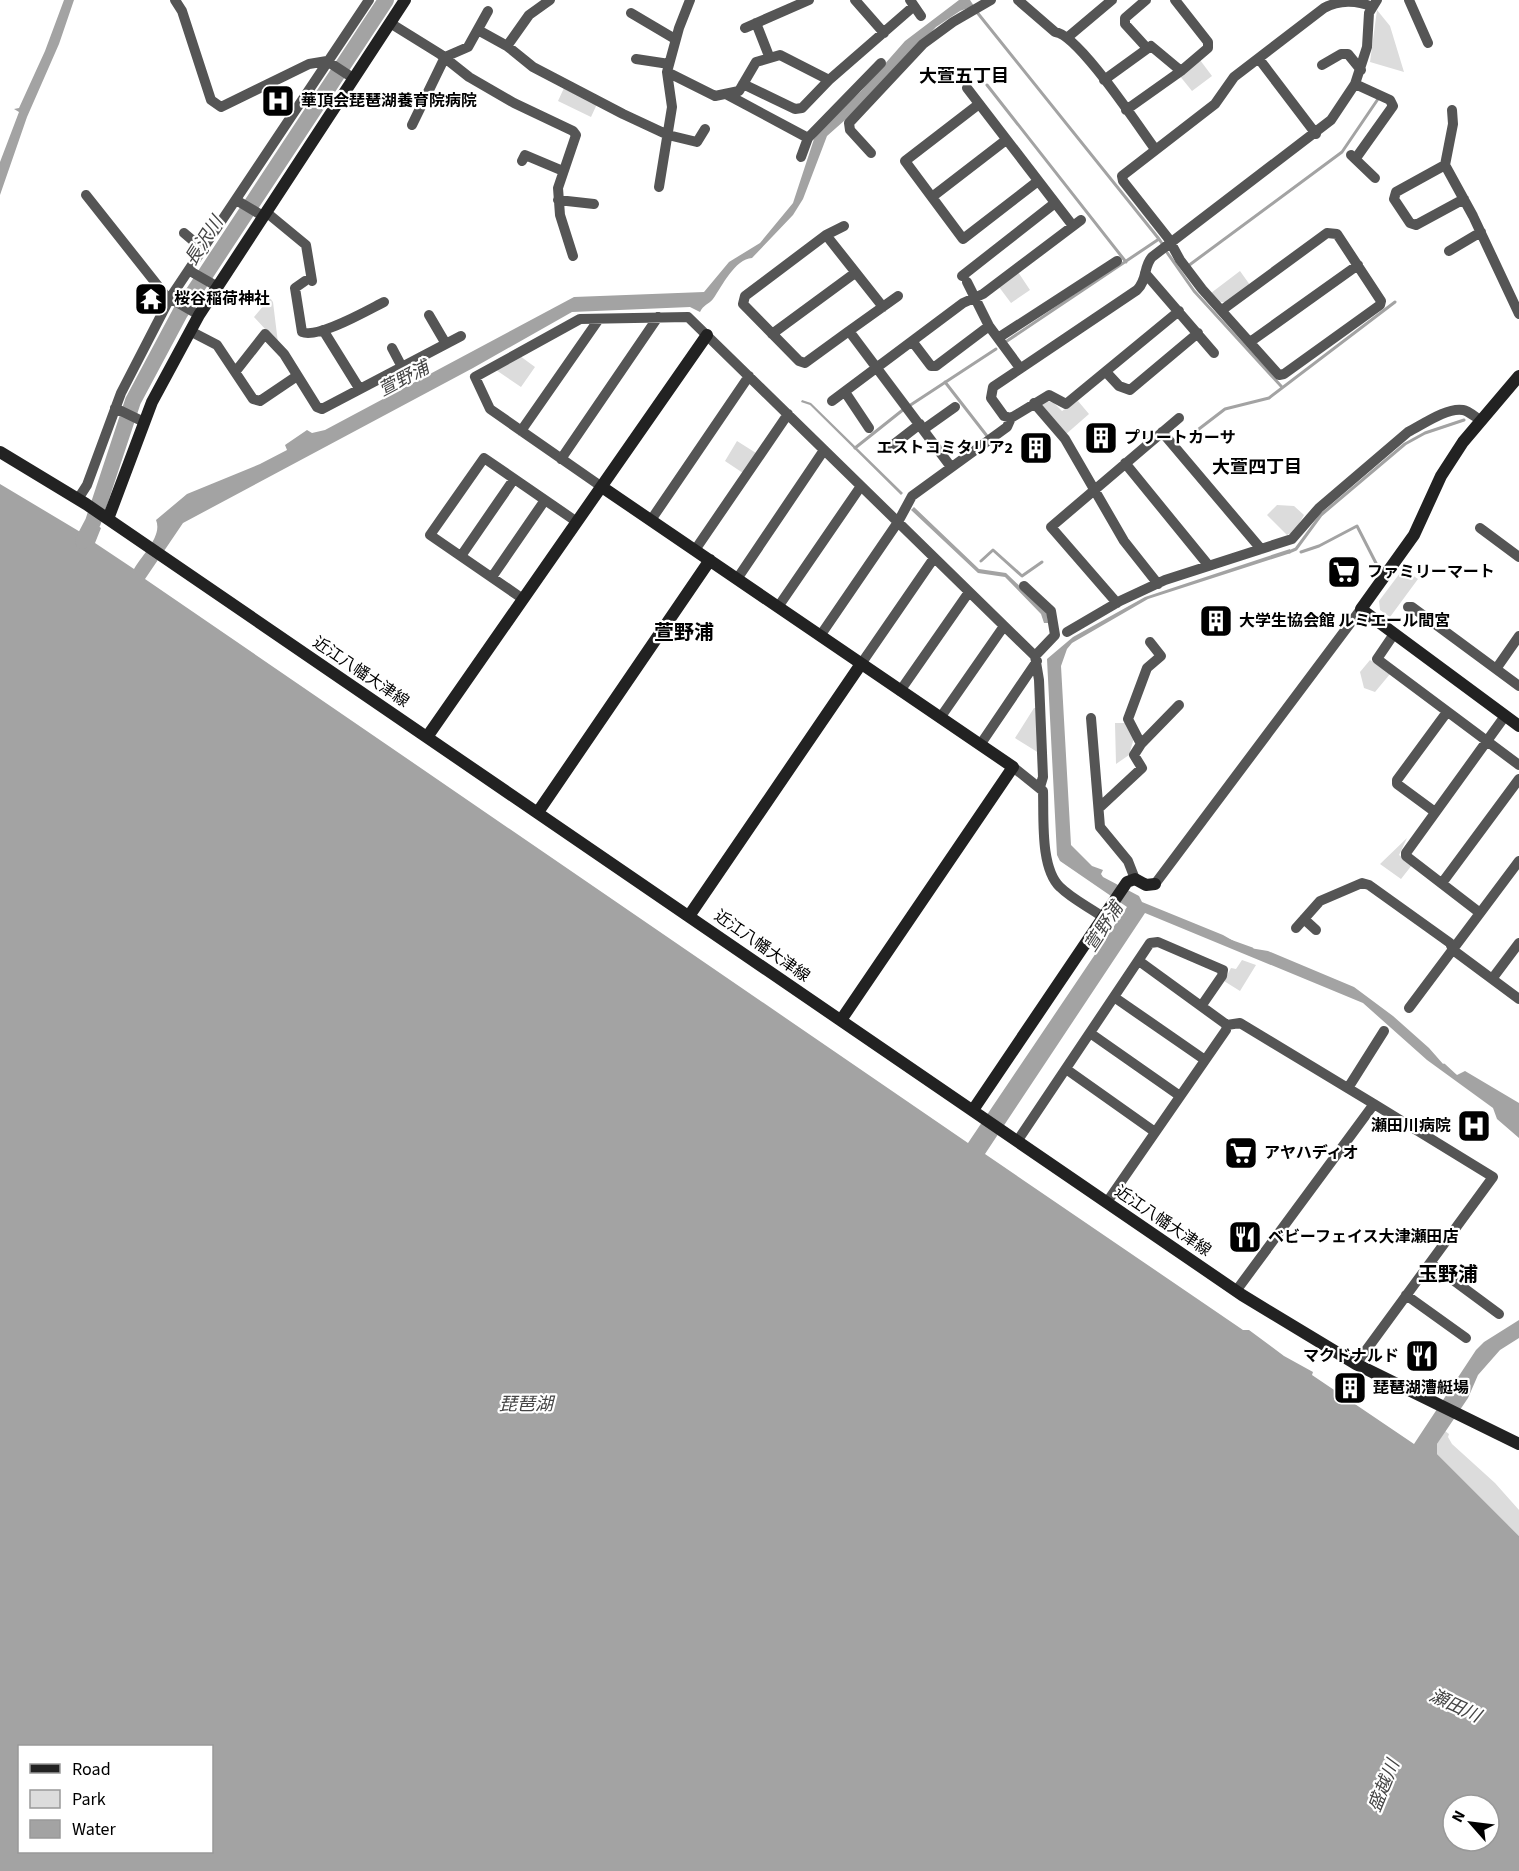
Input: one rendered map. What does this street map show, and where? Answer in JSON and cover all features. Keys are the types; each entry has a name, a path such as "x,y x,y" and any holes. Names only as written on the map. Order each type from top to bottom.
{"street":[{"path":"175,0 190,34 211,100 221,107 309,64 328,62 351,77"},
{"path":"82,502 116,409 172,300 193,272 204,250 369,0"},
{"path":"107,519 141,421 190,331 197,313 351,77 405,0"},
{"path":"507,46 529,15 550,0"},
{"path":"769,56 751,26 809,0"},
{"path":"855,0 884,33"},
{"path":"871,153 850,130 849,123 923,44 991,0"},
{"path":"1018,0 1055,32 1068,37 1084,52 1155,149"},
{"path":"1068,37 1112,0"},
{"path":"1146,0 1125,18 1125,24 1146,48"},
{"path":"1126,110 1181,71 1208,48 1208,42 1175,0"},
{"path":"1409,0 1428,44"},
{"path":"659,187 672,107 668,68 686,2"},
{"path":"1222,310 1328,233 1337,234 1380,295 1380,305 1284,375 1275,372 1250,342 1222,310 1180,260 1122,176 1215,104 1234,78 1331,4 1375,3"},
{"path":"1011,418 1002,414 991,398 990,391 1020,368 1137,290 1145,280 1149,259 1316,134 1340,110 1361,70 1367,47 1369,13 1375,3"},
{"path":"743,84 795,109 802,108 829,80 915,7"},
{"path":"412,125 444,57 468,47 488,11"},
{"path":"631,13 675,39"},
{"path":"390,22 444,57 469,77 514,103 573,131 576,135 558,188 560,215 573,256"},
{"path":"478,30 507,46 533,67 668,135 697,142 705,129"},
{"path":"1104,80 1151,46 1181,71"},
{"path":"1322,65 1341,54 1348,54 1361,70"},
{"path":"636,59 668,68 715,96 739,91 756,62 769,56 780,55 829,80"},
{"path":"1259,59 1316,134"},
{"path":"801,157 808,138 881,63"},
{"path":"1355,84 1390,100 1393,106 1354,156 1374,178"},
{"path":"832,401 963,303 975,298 1077,223 1055,203 967,88"},
{"path":"726,94 808,138"},
{"path":"979,104 905,161 963,239 1038,181"},
{"path":"1452,110 1453,124 1445,165 1464,199 1519,314"},
{"path":"932,197 1006,140"},
{"path":"522,161 525,155 563,171"},
{"path":"1445,165 1396,192 1394,199 1410,223 1416,225 1464,199"},
{"path":"86,195 172,300 197,313"},
{"path":"558,200 594,204"},
{"path":"238,201 263,214 306,244 308,281 295,288 302,332 306,334 324,330 384,302"},
{"path":"1020,368 989,326 965,279 1055,203"},
{"path":"844,226 826,235 745,296 743,304 799,361 805,363 898,296"},
{"path":"1449,250 1480,232"},
{"path":"184,234 204,250"},
{"path":"826,235 883,307"},
{"path":"998,338 1117,261"},
{"path":"1250,342 1358,265"},
{"path":"193,272 216,285"},
{"path":"772,334 855,273"},
{"path":"1145,273 1214,352"},
{"path":"820,636 912,496 1007,427 1011,418 1049,394 1062,404 1071,401 1179,311"},
{"path":"429,315 446,344"},
{"path":"561,459 658,317"},
{"path":"1040,787 490,409 475,377 580,320 688,317 1036,659 1043,777 1040,787 1048,870 1058,885 1102,917"},
{"path":"521,431 598,319"},
{"path":"912,342 931,366 936,366 989,326"},
{"path":"324,330 359,388"},
{"path":"190,331 217,345 253,399 260,401 297,376"},
{"path":"849,331 951,467"},
{"path":"1106,372 1119,386 1130,390 1198,333"},
{"path":"236,371 265,334 284,354 317,407 322,409 461,336"},
{"path":"427,737 707,335"},
{"path":"392,348 402,367"},
{"path":"1091,718 1100,827 1128,861 1135,879 1146,885 1155,884 1414,535 1441,477 1479,420 1519,375"},
{"path":"651,520 749,376"},
{"path":"844,392 869,428"},
{"path":"1034,403 1065,439 1124,541 1158,584"},
{"path":"889,448 955,407"},
{"path":"116,409 141,421"},
{"path":"1067,632 1117,603 1158,584 1293,539 1319,508 1408,432 1452,411 1469,412 1479,420"},
{"path":"695,550 788,414"},
{"path":"1117,603 1051,527 1179,418"},
{"path":"1162,432 1261,549"},
{"path":"737,579 824,450"},
{"name":"近江八幡大津線","path":"0,452 82,502 162,556 1236,1291 1356,1364 1519,1444"},
{"path":"524,599 430,535 484,458 577,522"},
{"path":"1125,463 1209,566"},
{"path":"460,556 514,478"},
{"path":"778,607 861,486"},
{"path":"492,577 545,500"},
{"path":"1480,528 1519,557"},
{"path":"689,916 934,558"},
{"path":"538,812 710,560"},
{"path":"980,745 1036,659 1055,635 1051,611 1024,586"},
{"path":"900,691 969,592"},
{"path":"1408,607 1412,607 1519,686"},
{"path":"1361,609 1519,726"},
{"path":"940,718 1004,626"},
{"path":"1394,634 1377,660 1519,765"},
{"path":"1496,669 1519,636"},
{"path":"1141,744 1128,719 1147,668 1161,656 1150,642"},
{"path":"1098,808 1142,768 1134,755 1141,744 1179,705"},
{"path":"1436,812 1397,784 1397,780 1447,712"},
{"path":"1480,913 1406,856 1406,853 1505,716"},
{"path":"841,1020 1013,768"},
{"path":"1442,884 1519,779"},
{"path":"1409,1008 1519,861"},
{"path":"976,1112 1102,917 1124,886 1135,879"},
{"path":"1296,928 1320,901 1362,883 1369,885 1450,943 1453,950 1519,999"},
{"path":"1304,919 1316,930"},
{"path":"1018,1140 1150,943 1158,942 1219,966 1223,970 1222,976 1202,1005"},
{"path":"1492,979 1519,943"},
{"path":"1139,961 1227,1025 1240,1023 1493,1177 1356,1364"},
{"path":"1114,997 1205,1060"},
{"path":"1107,1202 1227,1025"},
{"path":"1348,1088 1384,1031"},
{"path":"1090,1033 1180,1096"},
{"path":"1066,1069 1155,1132"},
{"path":"1236,1291 1374,1104"},
{"path":"1430,1263 1499,1314"},
{"path":"1406,1295 1466,1338"}],"green space":[{"path":"1377,10 1390,26 1404,72 1370,62"},
{"path":"1200,60 1212,76 1192,91 1179,75"},
{"path":"564,88 597,104 591,117 558,101"},
{"path":"1240,271 1250,285 1227,302 1219,302 1211,293"},
{"path":"1018,272 1030,290 1011,303 999,287"},
{"path":"270,298 273,302 278,343 254,317"},
{"path":"520,356 535,367 521,387 496,370"},
{"path":"1047,401 1054,403 1062,411 1078,401 1089,414 1065,435 1040,404"},
{"path":"737,441 756,453 743,473 725,461"},
{"path":"1277,505 1294,506 1304,515 1295,531 1287,535 1267,515"},
{"path":"1403,569 1418,579 1390,617 1380,610 1379,601"},
{"path":"1370,660 1390,674 1375,692 1364,688 1360,672"},
{"path":"1034,708 1037,708 1039,753 1015,738"},
{"path":"1115,723 1126,723 1134,738 1129,755 1116,764"},
{"path":"1407,838 1399,855 1412,865 1401,879 1380,864"},
{"path":"1242,960 1256,965 1240,991 1224,981 1231,968 1236,969"},
{"path":"1445,1431 1449,1434 1448,1437 1452,1444 1495,1483 1519,1510 1519,1536 1437,1454 1437,1444"}],"water":[{"path":"64,0 74,0 59,44 27,117 0,195 0,162 19,112 14,109 19,108 45,51"},
{"name":"琵琶湖","path":"959,0 970,0 974,6 960,11 936,27 871,97 827,136 803,199 793,215 752,258 735,268 713,299 700,312 690,307 572,312 473,368 183,523 145,579 968,1143 1127,907 1060,861 1057,855 1047,659 1073,637 1145,597 1290,549 1291,553 1148,599 1072,643 1067,649 1061,666 1071,845 1092,866 1103,870 1101,874 1103,877 1139,896 1142,902 1223,935 1244,947 1268,951 1354,987 1393,1016 1429,1048 1451,1073 1457,1075 1465,1071 1519,1103 1519,1138 1497,1119 1493,1108 1427,1060 1363,1003 1145,913 985,1154 1243,1330 1249,1330 1284,1356 1313,1372 1312,1375 1414,1444 1476,1350 1484,1342 1519,1320 1519,1338 1500,1350 1478,1375 1468,1398 1437,1444 1437,1454 1519,1536 1519,1871 0,1871 0,484 82,533 87,518 101,528 95,543 134,569 154,539 156,520 187,494 260,464 287,450 285,445 307,430 312,433 325,430 574,297 704,292 729,262 760,243 793,203 814,139 829,120 861,91 905,41"},
{"path":"802,400 811,403 903,493 901,495 810,405 801,402"},
{"path":"914,507 979,569 1006,573 1047,612 1048,623 1044,623 1041,614 1005,577 978,573 911,510"}],"waterway":[{"name":"長沢川","path":"83,541 93,522 133,401 180,313 386,0"},
{"path":"976,11 1159,239"},
{"path":"987,85 1126,262"},
{"path":"1188,266 1342,152 1378,99"},
{"path":"1007,341 1159,239 1163,245"},
{"path":"1166,251 1194,291 1281,386"},
{"path":"1195,432 1225,409 1269,398 1395,302"},
{"path":"909,406 996,349"},
{"path":"945,382 987,436"},
{"path":"855,448 904,409"},
{"path":"1289,552 1296,549 1321,515 1405,444 1425,433 1464,420"},
{"path":"1301,552 1319,546 1357,526 1381,573"},
{"path":"981,561 993,550 1022,576 1042,562"},
{"path":"1227,940 1252,949"},
{"path":"1444,1065 1457,1077"}],"place":[{"name":"華頂会琵琶湖養育院病院","path":"278,101"},
{"name":"桜谷稲荷神社","path":"151,299"},
{"name":"プリートカーサ","path":"1101,438"},
{"name":"エストコミタリア2","path":"1036,448"},
{"name":"ファミリーマート","path":"1344,572"},
{"name":"大学生協会館 ルミエール間宮","path":"1216,621"},
{"name":"瀬田川病院","path":"1474,1126"},
{"name":"アヤハディオ","path":"1241,1153"},
{"name":"ベビーフェイス大津瀬田店","path":"1245,1237"},
{"name":"マクドナルド","path":"1422,1356"},
{"name":"琵琶湖漕艇場","path":"1350,1388"}],"district":[{"name":"大萱五丁目","path":"964,76"},
{"name":"大萱四丁目","path":"1257,467"},
{"name":"萱野浦","path":"684,633"},
{"name":"玉野浦","path":"1448,1275"}],"water label":[{"name":"瀬田川","path":"1455,1706"},
{"name":"盛越川","path":"1384,1786"}]}
